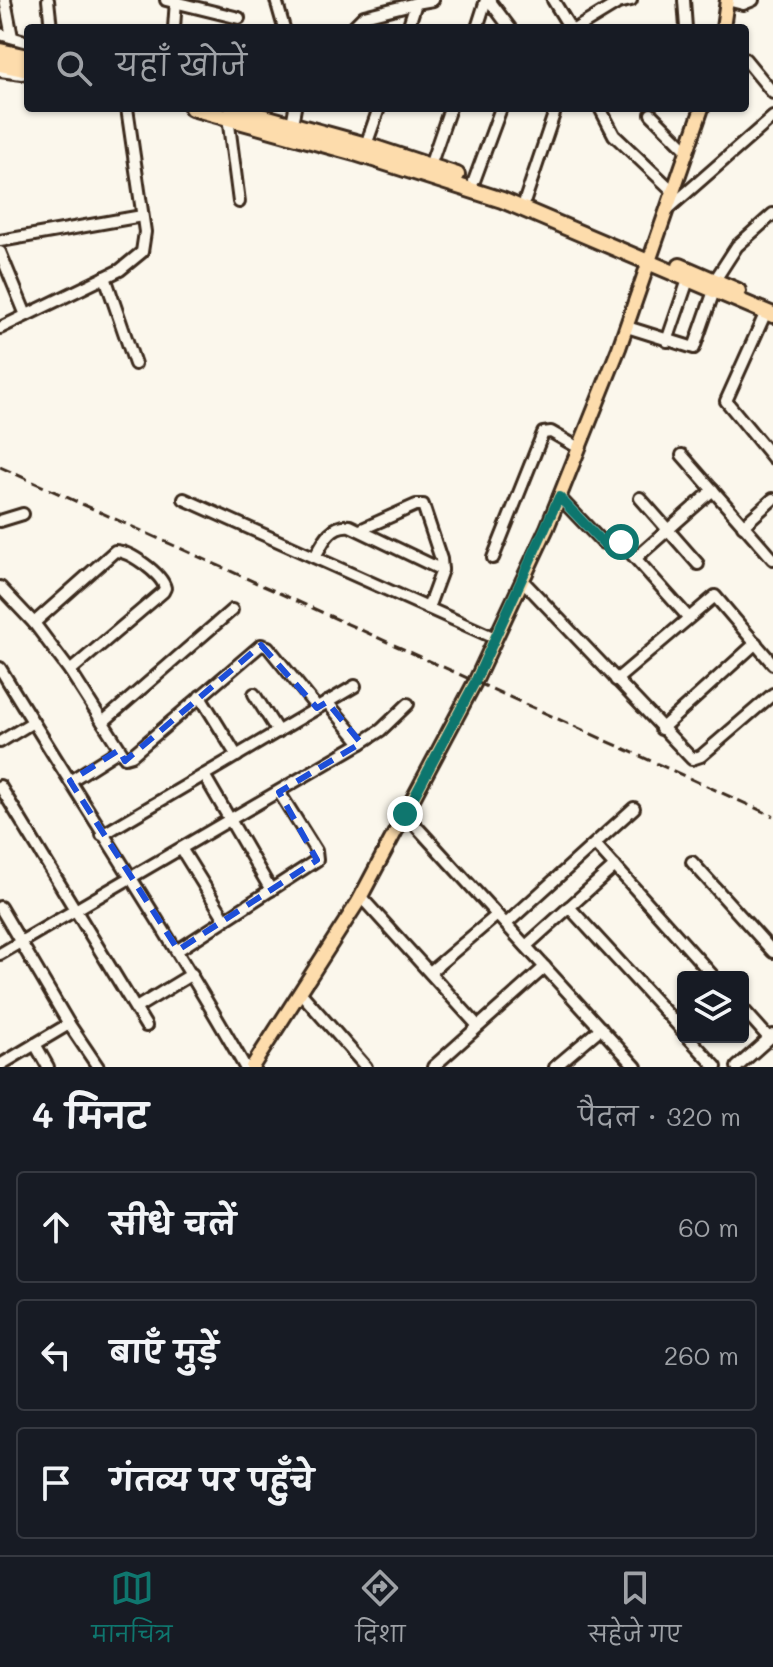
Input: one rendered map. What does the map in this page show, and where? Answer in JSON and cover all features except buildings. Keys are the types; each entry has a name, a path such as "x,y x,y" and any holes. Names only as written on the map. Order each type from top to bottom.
{"highway":[{"path":"0,51 24,56"},
{"path":"0,64 24,70"},
{"path":"230,112 292,124 474,181 525,200 651,259 688,280 714,286"},
{"path":"230,112 502,200 771,311"}],"main road":[{"path":"724,24 727,0"},
{"path":"252,1067 361,897 495,638 559,497 627,327 701,112"}],"street":[{"path":"5,0 12,37"},
{"path":"48,0 51,24"},
{"path":"276,0 283,24"},
{"path":"356,24 364,16 433,0"},
{"path":"478,24 487,0"},
{"path":"487,0 507,24"},
{"path":"553,0 568,24"},
{"path":"584,24 618,3 631,0"},
{"path":"684,0 686,24"},
{"path":"727,0 743,4 753,0"},
{"path":"174,24 173,1 239,18"},
{"path":"409,24 416,3"},
{"path":"0,34 24,41"},
{"path":"749,64 773,93"},
{"path":"0,71 24,72"},
{"path":"0,328 105,277 132,262 142,252 145,232 128,112"},
{"path":"230,112 239,202"},
{"path":"292,124 294,112"},
{"path":"366,145 378,112"},
{"path":"430,166 449,112"},
{"path":"474,181 500,112"},
{"path":"525,200 555,112"},
{"path":"602,112 614,135 674,192"},
{"path":"651,114 688,151"},
{"path":"668,209 773,117"},
{"path":"627,327 694,348 714,286 737,246 773,214"},
{"path":"0,241 142,216"},
{"path":"0,252 26,315"},
{"path":"105,277 135,364"},
{"path":"667,341 688,280"},
{"path":"771,311 726,401 773,458"},
{"path":"493,558 543,433 551,432 579,448"},
{"path":"682,455 773,559"},
{"path":"636,558 713,490"},
{"path":"559,497 603,543 619,540 688,617"},
{"path":"640,498 698,564"},
{"path":"184,499 495,638"},
{"path":"743,526 773,499"},
{"path":"360,530 416,505 423,505 442,570 428,608"},
{"path":"0,521 23,514"},
{"path":"315,557 326,537 343,525 360,530 442,570"},
{"path":"34,623 115,551 128,554 163,580 163,592 70,671"},
{"path":"522,580 688,757 696,759 773,694"},
{"path":"0,587 34,623 70,671 125,757 132,755 258,647 265,645 361,743"},
{"path":"616,680 715,596 773,664"},
{"path":"103,722 232,610"},
{"path":"661,729 756,643"},
{"path":"0,668 102,835 178,950 245,1067"},
{"path":"102,835 355,686"},
{"path":"254,694 278,732"},
{"path":"200,696 237,756"},
{"path":"0,954 361,743 381,730 408,704"},
{"path":"0,742 33,722"},
{"path":"70,781 119,750"},
{"path":"204,775 271,890"},
{"path":"0,786 146,1026"},
{"path":"178,950 313,863 317,856 279,792"},
{"path":"506,924 634,808"},
{"path":"405,814 636,1067"},
{"path":"595,844 709,971"},
{"path":"182,850 225,919"},
{"path":"692,862 773,952"},
{"path":"526,946 615,866"},
{"path":"361,897 478,1026"},
{"path":"0,907 98,1067"},
{"path":"569,907 677,1024"},
{"path":"430,972 497,915"},
{"path":"433,1067 545,967"},
{"path":"136,1008 192,974"},
{"path":"300,992 366,1067"},
{"path":"737,1067 771,1037 749,1015"},
{"path":"4,1064 69,1024"},
{"path":"555,1067 601,1028"},
{"path":"694,1043 716,1067"},
{"path":"35,1044 48,1067"}],"highlighted area":[{"path":"261,645 317,708 327,702 361,743 279,792 317,860 178,950 70,781 119,750 125,761"}],"railway":[{"path":"0,467 773,816"}],"route":[{"path":"405,814 475,682 559,497 603,543 615,539 621,542"}]}
